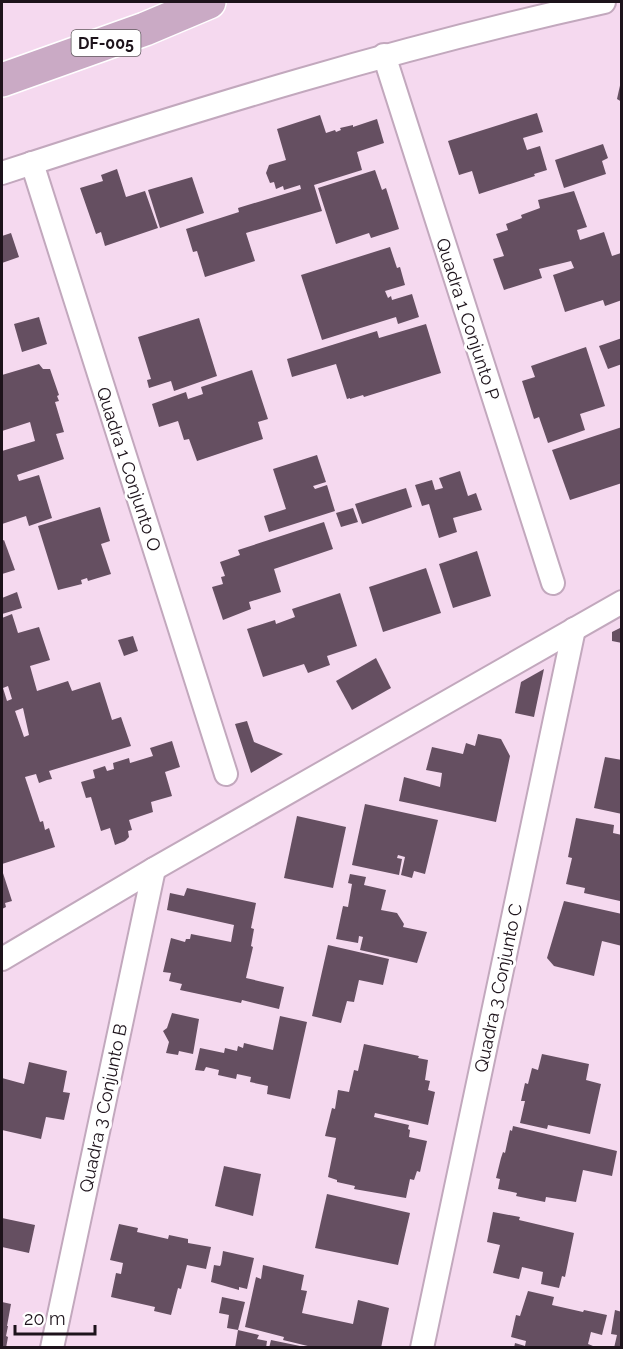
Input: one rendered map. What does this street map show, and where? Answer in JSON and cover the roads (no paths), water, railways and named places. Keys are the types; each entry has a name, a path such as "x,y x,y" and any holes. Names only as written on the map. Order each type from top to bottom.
{"main road":[{"name":"DF-005","path":"2,80 145,29 209,2"}],"street":[{"path":"2,173 384,55 512,22 604,2"},
{"name":"Quadra 1 Conjunto P","path":"384,55 553,583"},
{"name":"Quadra 1 Conjunto O","path":"32,163 226,774"},
{"path":"2,959 154,869 621,602"},
{"name":"Quadra 3 Conjunto C","path":"422,1347 574,629"},
{"name":"Quadra 3 Conjunto B","path":"52,1347 154,869"}]}
